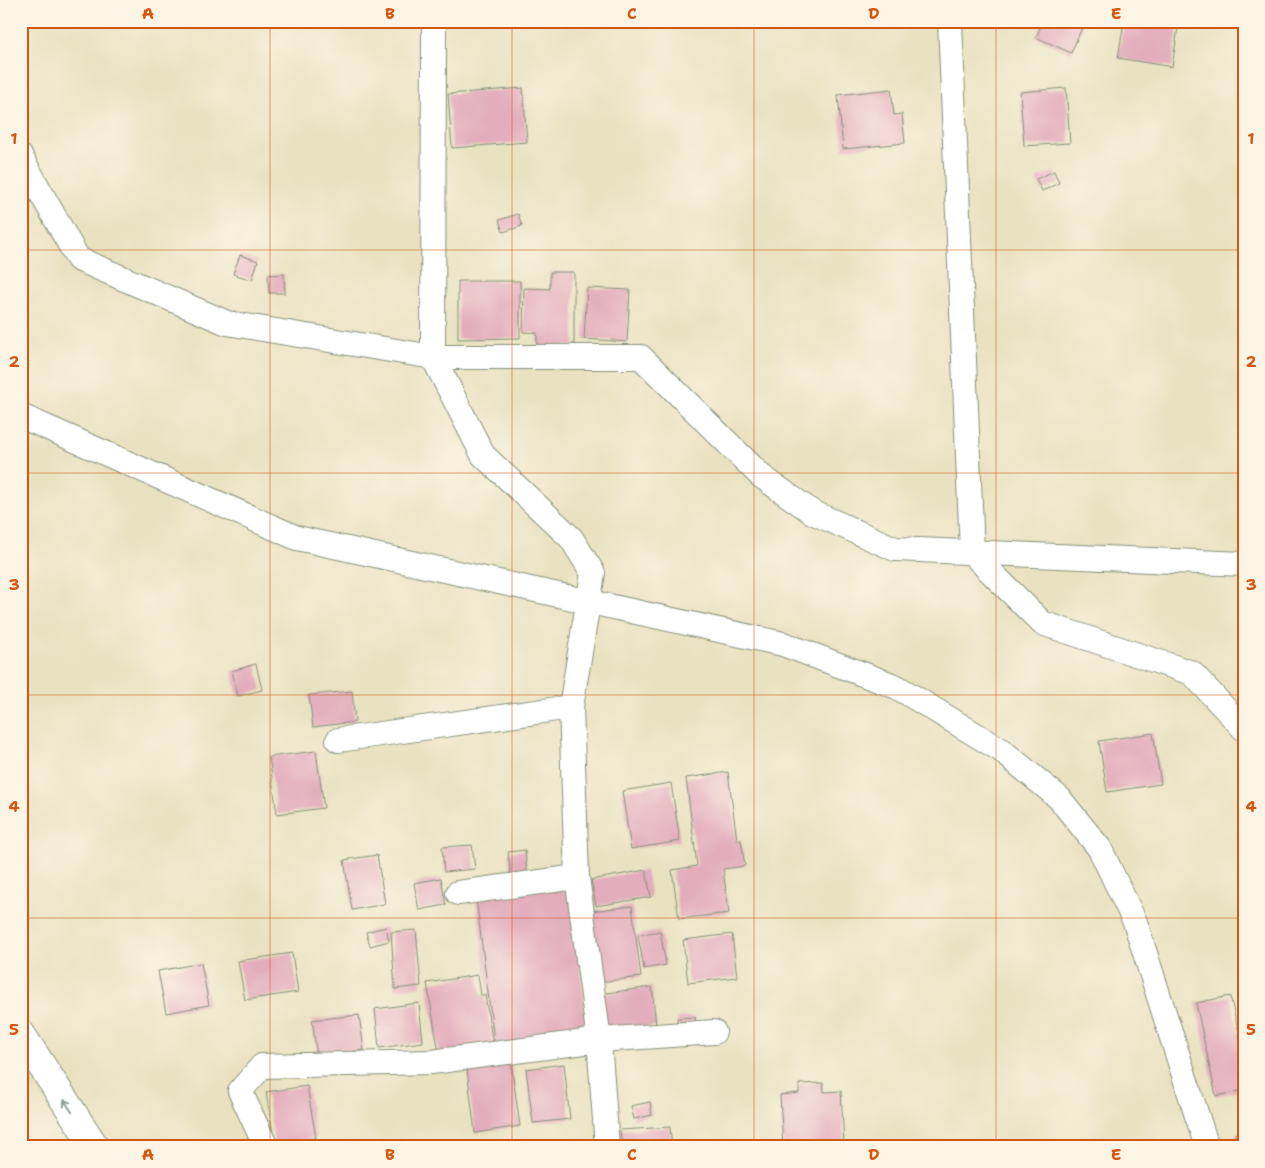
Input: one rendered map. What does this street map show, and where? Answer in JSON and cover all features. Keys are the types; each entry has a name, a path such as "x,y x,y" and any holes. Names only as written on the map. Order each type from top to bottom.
{"highway":[{"path":"21,1034 95,1147"}],"street":[{"path":"434,21 433,357 483,455 570,538 594,574 587,600 571,707 577,877 599,1040 607,1147"},
{"path":"950,21 972,553 1042,623 1192,673 1244,729"},
{"path":"21,157 78,259 226,323 433,357 641,357 761,476 812,512 895,549 1244,564"},
{"path":"21,416 297,538 783,644 897,687 1002,750 1059,798 1100,849 1135,922 1207,1147"},
{"path":"338,740 571,707"},
{"path":"458,893 577,877"},
{"path":"266,1147 240,1091 262,1066 432,1062 599,1040 714,1032"}],"building":[{"path":"1043,21 1085,21 1071,53 1036,37"},
{"path":"1124,21 1179,21 1172,67 1118,58"},
{"path":"523,88 527,142 452,148 448,94"},
{"path":"1066,88 1070,143 1024,146 1020,92"},
{"path":"891,89 894,115 902,114 905,143 843,149 838,95"},
{"path":"1054,171 1059,183 1042,191 1036,179"},
{"path":"518,214 522,226 503,232 499,220"},
{"path":"240,255 258,261 252,280 233,274"},
{"path":"550,272 574,272 574,346 537,346 537,333 523,332 524,288 550,289"},
{"path":"284,274 285,293 269,293 268,275"},
{"path":"458,281 520,281 520,338 458,339"},
{"path":"587,288 630,290 627,342 584,339"},
{"path":"256,664 262,690 238,696 232,671"},
{"path":"352,691 355,722 313,727 309,695"},
{"path":"1153,733 1161,784 1107,792 1099,741"},
{"path":"316,751 324,808 277,814 269,757"},
{"path":"728,772 737,840 741,840 745,866 723,869 729,913 679,919 672,870 697,866 686,778"},
{"path":"671,783 680,841 631,849 622,791"},
{"path":"472,845 475,869 444,872 442,847"},
{"path":"525,850 527,874 511,876 508,852"},
{"path":"377,855 385,904 352,910 344,860"},
{"path":"646,870 651,897 596,906 591,880"},
{"path":"441,878 446,905 419,910 414,883"},
{"path":"570,886 589,1036 495,1048 476,898"},
{"path":"632,906 641,977 599,982 591,911"},
{"path":"386,927 389,941 370,946 366,932"},
{"path":"416,930 421,986 395,989 391,932"},
{"path":"660,931 666,965 644,969 638,935"},
{"path":"732,934 737,977 688,983 683,940"},
{"path":"292,953 298,992 245,1000 238,961"},
{"path":"201,963 209,1005 166,1013 158,971"},
{"path":"478,975 481,995 485,995 493,1045 439,1053 427,983"},
{"path":"652,987 656,1026 603,1033 599,994"},
{"path":"1230,996 1244,1054 1244,1090 1216,1096 1196,1003"},
{"path":"419,1003 423,1042 379,1048 375,1009"},
{"path":"359,1015 364,1050 317,1056 312,1020"},
{"path":"695,1017 696,1031 678,1032 677,1018"},
{"path":"511,1063 520,1126 475,1133 467,1069"},
{"path":"564,1064 570,1119 533,1123 526,1069"},
{"path":"823,1083 824,1092 841,1091 844,1144 783,1147 780,1095 799,1093 799,1084"},
{"path":"307,1086 316,1138 275,1145 266,1092"},
{"path":"650,1102 652,1115 634,1119 631,1106"},
{"path":"670,1127 672,1147 622,1147 620,1130"},
{"path":"1244,1132 1244,1147 1237,1147 1235,1134"}]}
